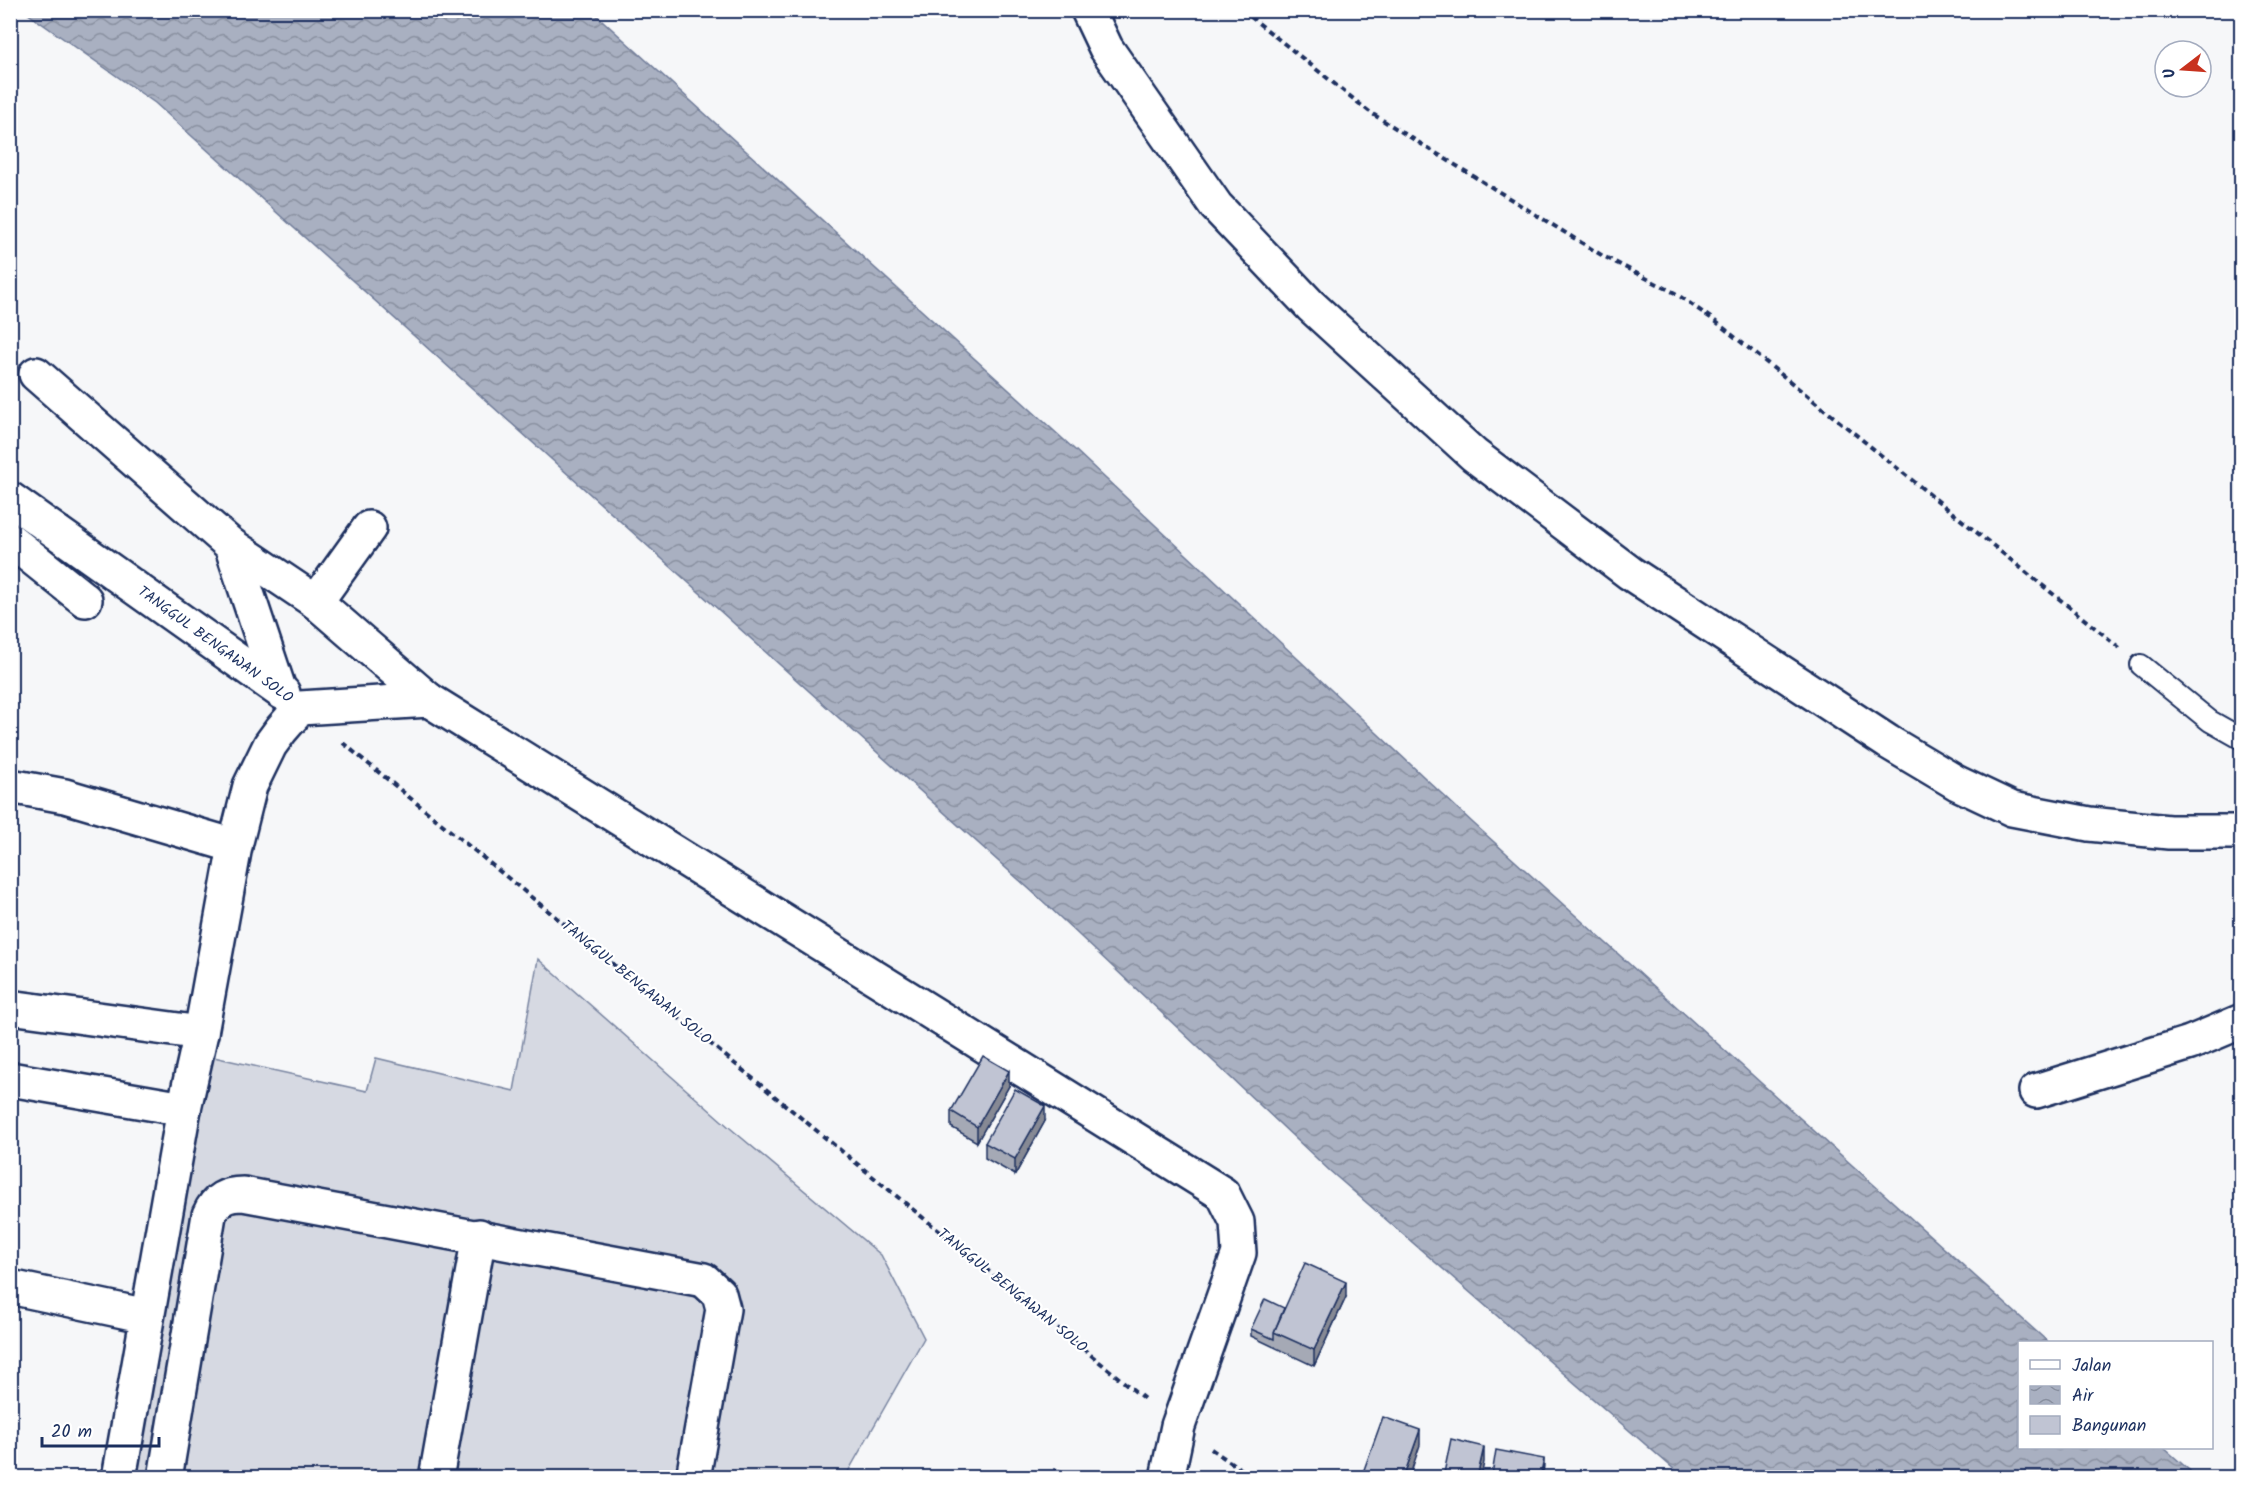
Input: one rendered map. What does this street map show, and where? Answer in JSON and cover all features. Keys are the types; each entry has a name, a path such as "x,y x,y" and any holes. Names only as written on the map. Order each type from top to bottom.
{"street":[{"path":"1088,10 1106,48 1216,206 1311,306 1474,455 1630,573 1888,742 1957,783 2012,809 2089,824 2169,832 2241,832"},
{"path":"36,374 231,545 316,602 429,700 1223,1194 1237,1222 1239,1253 1178,1426 1167,1478"},
{"name":"TANGGUL BENGAWAN SOLO","path":"10,500 290,699"},
{"path":"316,602 369,528"},
{"path":"10,540 85,600"},
{"path":"119,1478 184,1109 201,1033 235,846 250,786 280,730 290,699 231,545"},
{"path":"290,699 429,700"},
{"path":"10,786 65,796 235,846"},
{"path":"10,1007 201,1033"},
{"path":"2036,1091 2190,1043 2241,1021"},
{"path":"10,1079 184,1109"},
{"path":"165,1478 209,1215 214,1204 231,1194 243,1194 479,1236 704,1280 719,1294 723,1309 693,1478"},
{"path":"436,1478 479,1236"},
{"path":"10,1287 147,1316"}],"lane":[{"path":"2141,665 2211,721 2241,739"}],"path":[{"path":"1242,10 1371,113 1603,256 1675,293 1715,321 2141,665"},
{"name":"TANGGUL BENGAWAN SOLO","path":"290,699 1178,1426 1254,1478"}],"shaded area":[{"path":"538,959 730,1128 881,1255 924,1338 845,1477 137,1478 209,1056 367,1091 376,1058 514,1091"}],"water":[{"path":"24,11 592,11 1074,449 1473,823 2047,1341 2018,1341 2018,1449 2165,1449 2197,1477 1683,1477 1330,1171 1047,905 155,103"}],"building":[{"path":"983,1056 1009,1071 977,1127 951,1111"},
{"path":"1015,1089 1045,1106 1015,1159 985,1143"},
{"path":"1305,1263 1346,1282 1314,1350 1274,1332"},
{"path":"1265,1299 1284,1308 1274,1332 1274,1339 1251,1329"},
{"path":"1383,1417 1420,1430 1403,1478 1361,1478"},
{"path":"1451,1439 1484,1447 1477,1478 1443,1478"},
{"path":"1496,1450 1544,1459 1540,1478 1503,1478 1492,1475"},
{"path":"1055,1469 1090,1478 1053,1478"}]}
